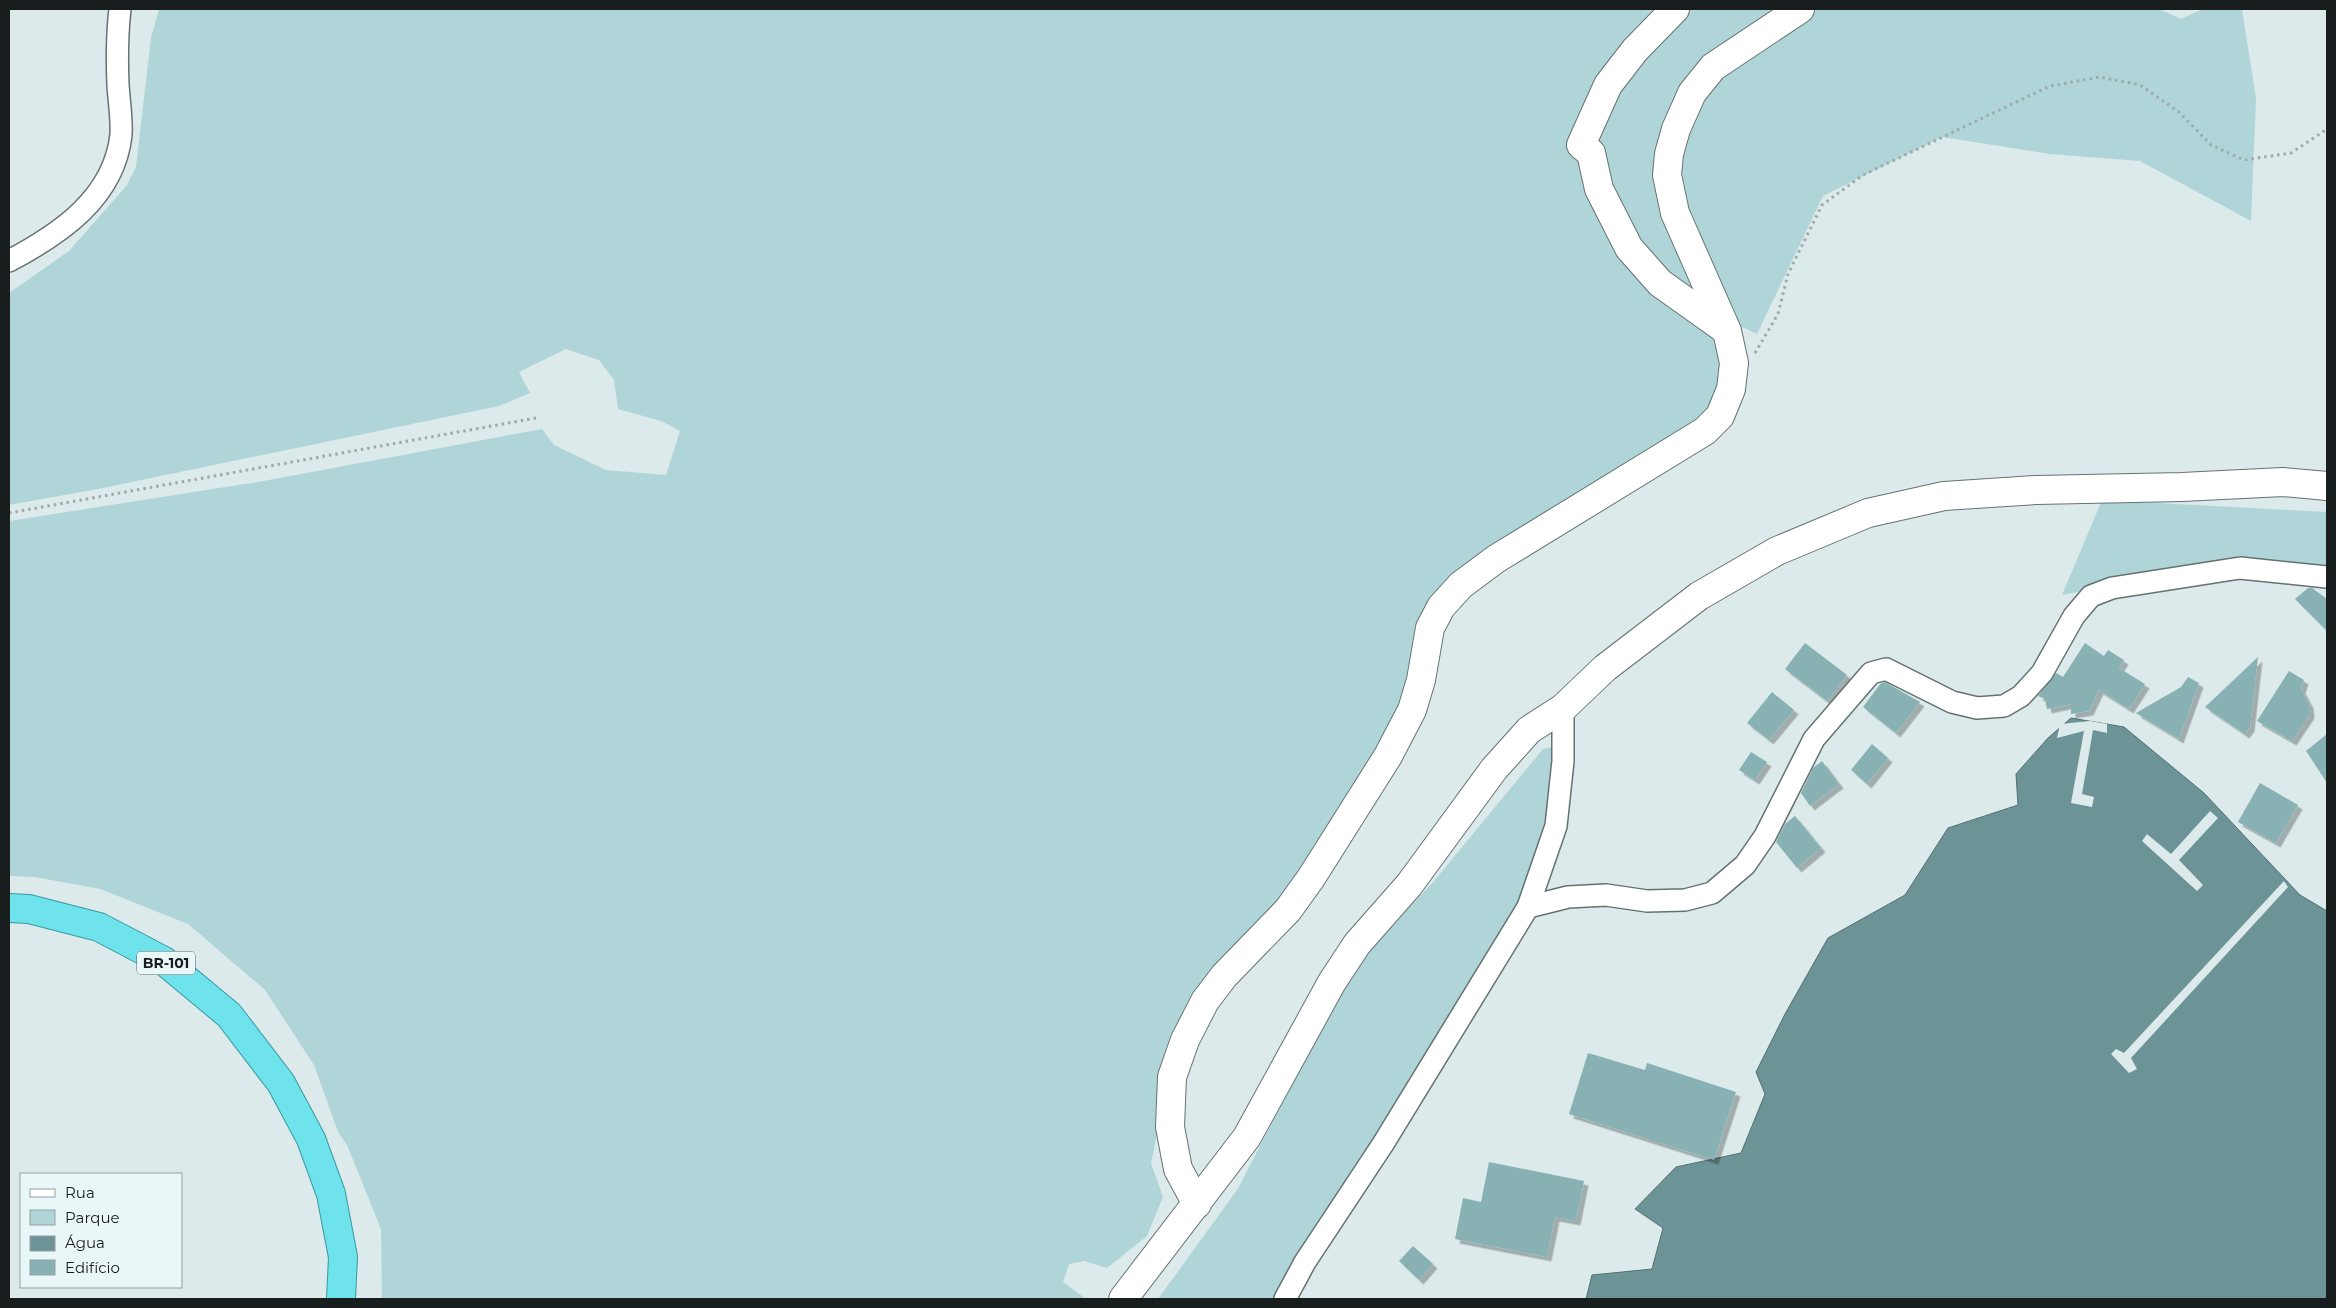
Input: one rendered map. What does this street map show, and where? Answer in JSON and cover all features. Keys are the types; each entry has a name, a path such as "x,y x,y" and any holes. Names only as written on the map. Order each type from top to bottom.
{"highway":[{"name":"BR-101","path":"9,908 29,909 99,927 164,961 229,1015 281,1083 311,1139 332,1194 343,1257 341,1299"}],"street":[{"path":"9,261 70,223 101,191 114,166 121,135 118,70 120,9"},
{"path":"1675,9 1635,50 1608,85 1581,145 1592,153 1599,189 1628,248 1660,283 1727,331"},
{"path":"1197,1204 1178,1169 1170,1127 1172,1077 1185,1040 1205,1001 1224,976 1288,910 1388,756 1412,710 1421,680 1430,628 1441,607 1461,585 1496,559 1705,431 1720,416 1731,389 1734,363 1727,331 1675,212 1667,175 1669,154 1676,129 1692,93 1713,67 1800,9"},
{"path":"1124,1299 1246,1137 1332,982 1357,944 1409,885 1500,762 1529,730 1563,708 1605,668 1699,596 1777,551 1868,513 1944,496 2027,491 2283,482 2327,486"},
{"path":"1528,907 1568,897 1606,895 1647,901 1685,900 1712,893 1745,865 1765,836 1814,739 1870,673 1886,670 1952,702 1977,708 2004,706 2021,696 2042,673 2074,616 2091,596 2112,588 2240,568 2327,576"},
{"path":"1285,1299 1305,1262 1383,1144 1528,907 1556,826 1563,760 1563,708"}],"path":[{"path":"1750,360 1778,314 1788,274 1822,205 1862,175 2050,86 2100,77 2140,85 2179,112 2211,146 2244,160 2291,153 2327,129"},
{"path":"9,513 536,418"}],"green space":[{"path":"159,9 2159,9 2181,19 2203,9 2242,9 2256,98 2251,221 2140,161 2050,154 1942,137 1823,196 1757,334 1681,298 1724,348 1718,394 1705,420 1449,589 1406,715 1285,907 1224,963 1159,1125 1151,1163 1163,1197 1147,1236 1107,1268 1084,1261 1069,1264 1063,1282 1086,1299 382,1299 381,1229 347,1145 338,1132 314,1065 265,990 188,924 100,889 35,877 9,876 9,521 258,482 542,429 554,445 606,470 666,475 680,431 661,421 618,409 614,380 599,360 566,349 519,372 530,393 499,406 98,489 9,505 9,293 69,251 127,185 136,167 151,38"},
{"path":"2102,500 2327,512 2327,581 2240,560 2062,595"},
{"path":"1554,747 1558,779 1529,891 1275,1299 1158,1299 1237,1190 1354,967 1434,881 1543,749"}],"water":[{"path":"2071,718 2124,727 2204,793 2300,895 2327,911 2327,1299 1586,1299 1592,1275 1652,1269 1663,1228 1635,1209 1676,1167 1741,1153 1765,1094 1756,1072 1785,1014 1828,938 1905,895 1948,828 2018,805 2016,774 2048,738"}],"pier":[{"path":"2090,721 2107,724 2107,733 2093,730 2082,794 2094,797 2092,807 2071,803 2084,731 2057,738 2060,724"},
{"path":"2210,811 2218,818 2179,860 2203,885 2197,891 2142,841 2147,834 2171,854"},
{"path":"2284,881 2288,887 2131,1058 2137,1069 2129,1073 2111,1054 2116,1049 2124,1053"}],"building":[{"path":"2308,588 2312,588 2327,599 2327,631 2295,599"},
{"path":"1805,643 1847,675 1827,701 1785,669"},
{"path":"2085,643 2104,656 2108,650 2124,660 2119,668 2145,684 2129,709 2099,690 2089,711 2071,714 2071,704 2047,709 2045,699 2038,696 2056,673 2063,677"},
{"path":"2258,657 2250,727 2245,734 2205,707"},
{"path":"2289,671 2304,680 2301,689 2309,704 2310,714 2292,741 2257,721"},
{"path":"2188,677 2199,683 2179,739 2136,713 2181,687"},
{"path":"1885,682 1920,702 1896,733 1863,707 1881,683"},
{"path":"1772,692 1794,710 1769,740 1747,723"},
{"path":"2327,734 2327,783 2306,751"},
{"path":"1872,744 1888,758 1867,784 1851,770"},
{"path":"1751,752 1767,762 1755,780 1739,770"},
{"path":"1822,761 1839,784 1810,806 1801,793 1813,768"},
{"path":"2260,783 2298,805 2276,843 2238,822"},
{"path":"1795,816 1821,848 1797,868 1776,842 1785,824"},
{"path":"1588,1053 1645,1070 1647,1063 1736,1092 1714,1160 1569,1114"},
{"path":"1489,1162 1584,1181 1576,1221 1555,1217 1547,1257 1455,1239 1463,1198 1481,1202"},
{"path":"1413,1246 1433,1264 1419,1280 1399,1261"}]}
